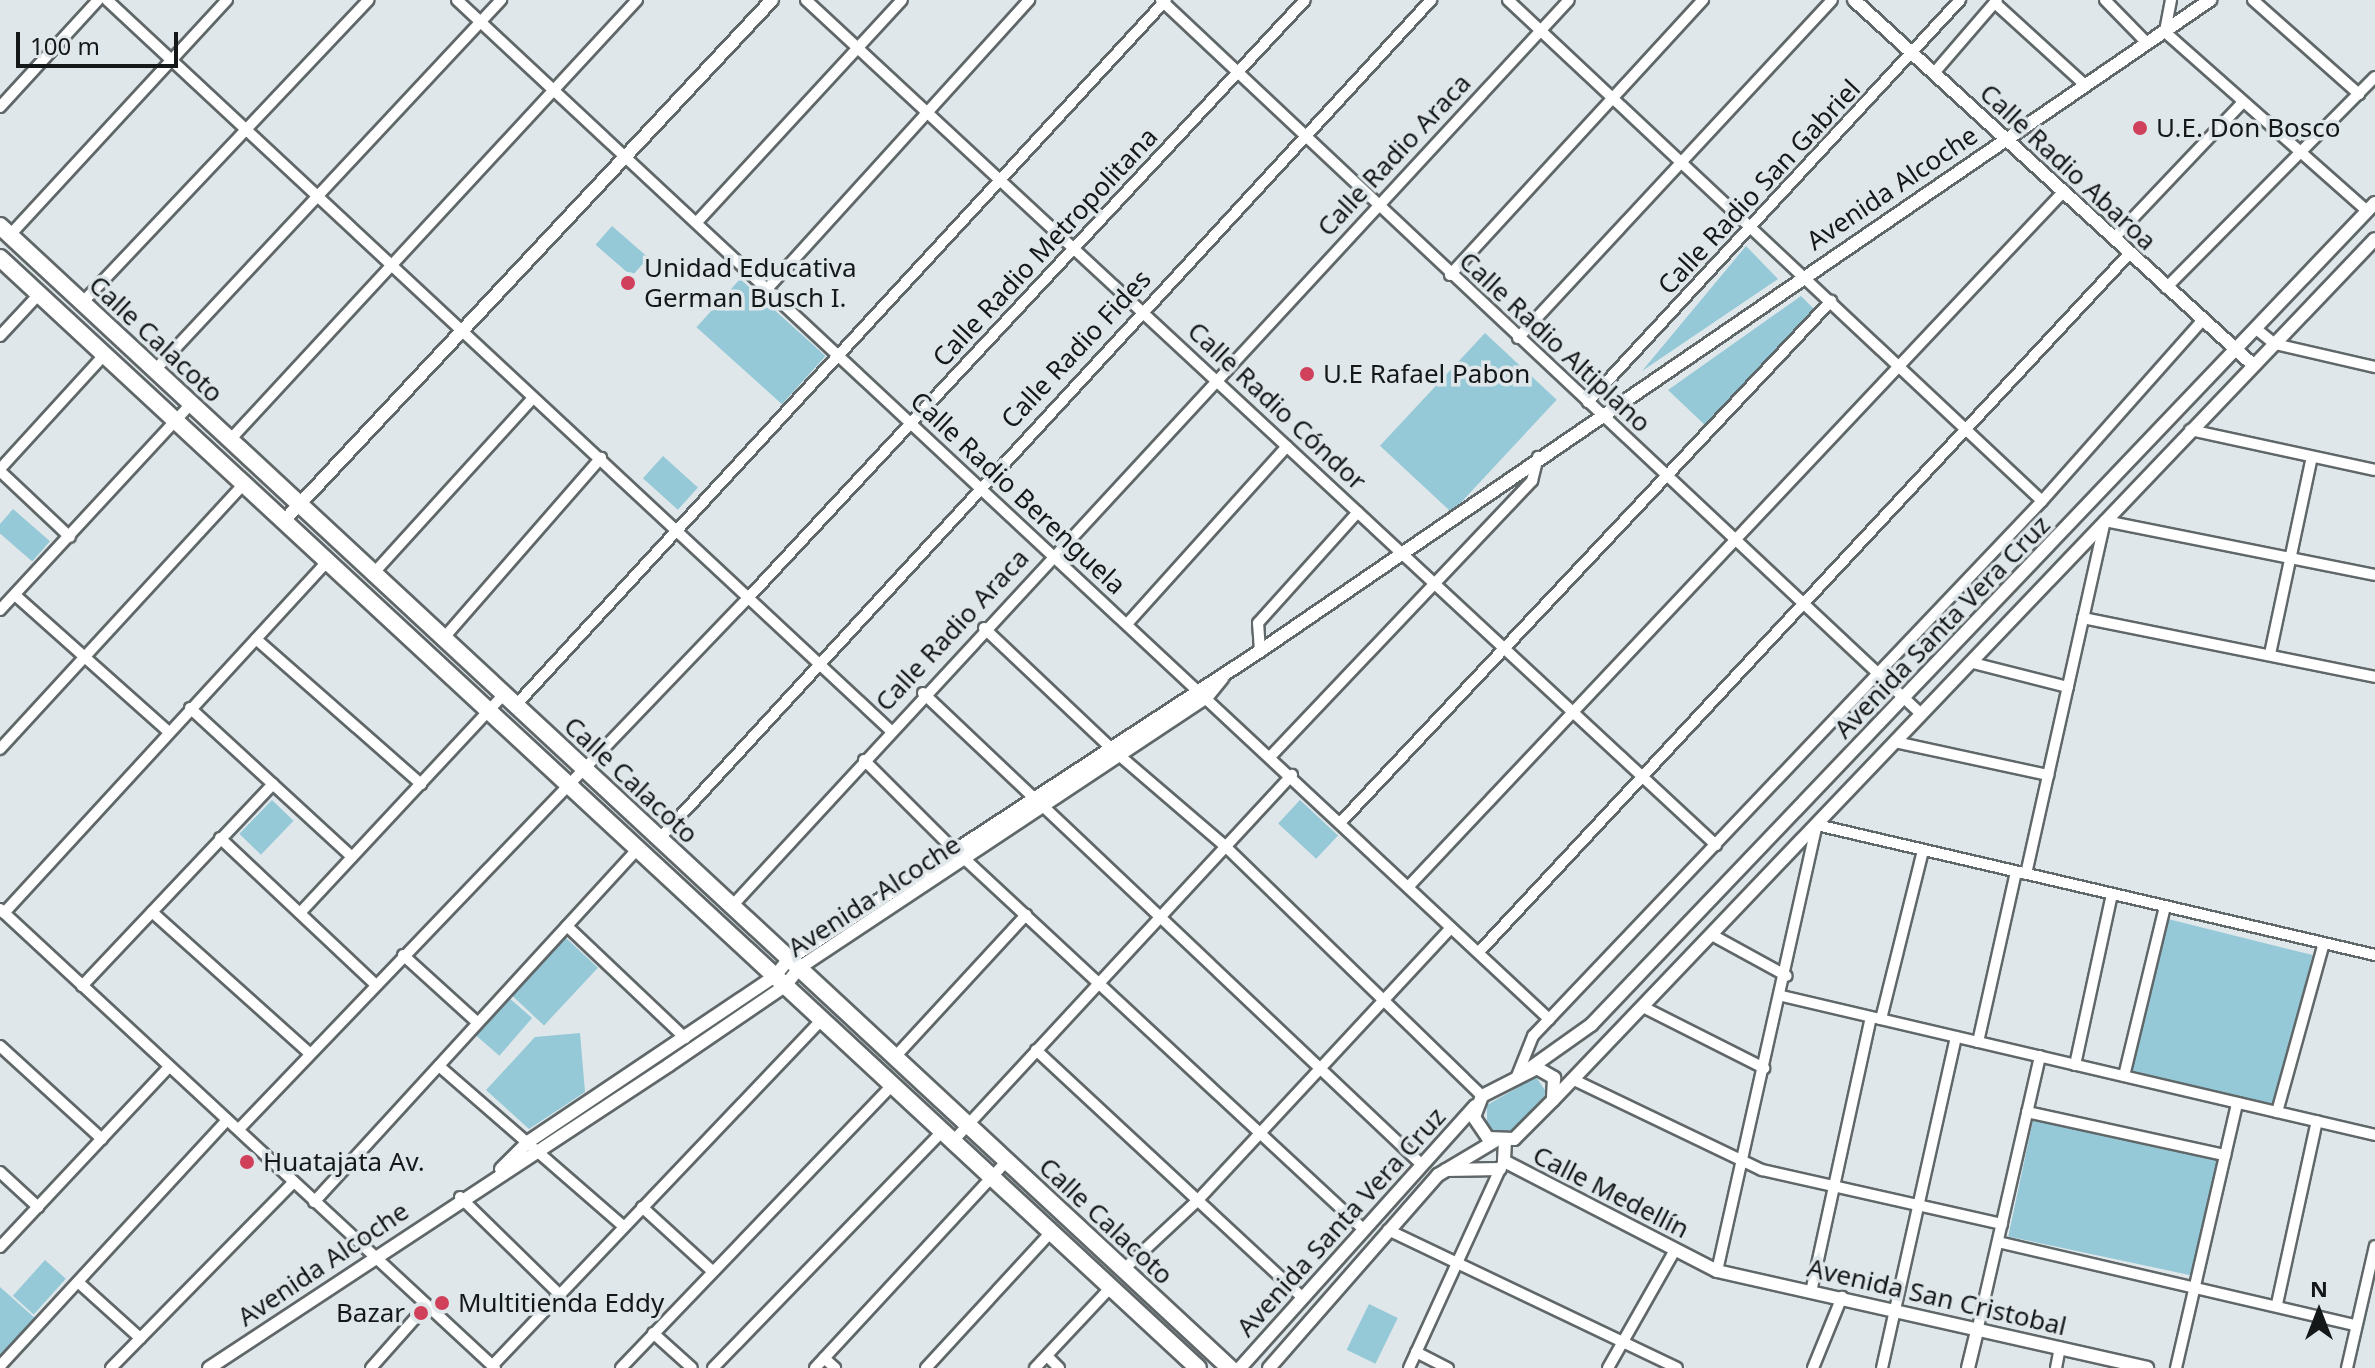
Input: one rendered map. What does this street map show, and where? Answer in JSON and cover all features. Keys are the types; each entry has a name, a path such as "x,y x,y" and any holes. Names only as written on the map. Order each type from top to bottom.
{"main road":[{"name":"Calle Calacoto","path":"5,230 372,575 586,769 1230,1368"},
{"name":"Calle Calacoto","path":"0,258 105,354 174,423 1198,1368"}],"street":[{"path":"0,107 98,0"},
{"path":"107,0 461,332 678,526 890,730"},
{"path":"5,230 227,0"},
{"path":"82,303 243,129 369,0"},
{"name":"Calle Radio Berenguela","path":"457,0 554,94 837,352 978,488 1054,552 1549,1019"},
{"path":"155,370 501,0"},
{"path":"229,441 390,264 554,94 637,0"},
{"path":"283,522 621,156 772,0"},
{"name":"Calle Radio Cóndor","path":"806,0 1142,309 1401,556 1716,845"},
{"path":"697,222 902,0"},
{"path":"768,288 1029,0"},
{"name":"Calle Radio Metropolitana","path":"239,1129 564,783 586,769 750,596 1305,0"},
{"name":"Calle Radio Fides","path":"660,838 817,662 1431,0"},
{"path":"1508,0 2042,501"},
{"name":"Calle Radio Araca","path":"732,906 923,693 1569,0"},
{"path":"1450,275 1703,0"},
{"path":"1518,338 1832,0"},
{"name":"Calle Radio Abaroa","path":"1854,0 2006,137 2201,322 2253,365"},
{"name":"Calle Radio San Gabriel","path":"1588,402 1752,230 1960,0"},
{"path":"2105,0 2146,42"},
{"path":"2171,0 2165,32 2302,153 2371,207"},
{"name":"Avenida Alcoche","path":"1601,414 2083,83 2210,0"},
{"path":"2253,0 2359,94"},
{"path":"300,913 488,712 509,700 678,526 1164,1"},
{"name":"Calle Radio Altiplano","path":"1164,1 1376,206 1881,672 1921,714"},
{"path":"1934,73 1996,2 2083,83"},
{"path":"2166,288 2375,77"},
{"path":"2114,238 2243,102"},
{"path":"1410,885 2064,191"},
{"name":"Avenida Santa Vera Cruz","path":"1240,1368 1361,1227 1478,1101 1591,1025 2371,207"},
{"name":"Avenida Santa Vera Cruz","path":"1269,1368 1388,1230 1446,1170 1500,1141 1520,1135 2375,239"},
{"path":"1479,952 2129,254"},
{"path":"0,336 40,293"},
{"path":"1340,823 1664,475 1831,301"},
{"path":"1553,1100 1554,1078 1523,1072 1520,1054 1549,1019 2042,501 2201,322"},
{"path":"2255,328 2275,344 2375,367"},
{"path":"70,537 0,470 105,354"},
{"path":"372,575 533,398"},
{"path":"0,610 190,405"},
{"path":"1270,757 1532,481 1538,457 1601,414"},
{"path":"2190,430 2375,470"},
{"path":"1127,624 1287,446"},
{"name":"Avenida Alcoche","path":"532,1146 780,981 794,963 1045,808 1196,688 1224,675 1401,556 1538,457"},
{"path":"2270,654 2312,457"},
{"path":"442,640 601,458"},
{"path":"0,749 243,485"},
{"path":"1260,651 1258,623 1358,512"},
{"path":"1978,1042 2048,775 2105,521 2375,575"},
{"path":"327,562 2,911 239,1129 293,1183 494,1367 622,1225 821,1021"},
{"path":"15,595 169,732"},
{"path":"2083,618 2375,677"},
{"path":"984,628 1115,752 1226,847 1380,998 1478,1101 1478,1128 1500,1141"},
{"path":"256,639 421,784"},
{"path":"1973,663 2068,687"},
{"name":"Avenida Alcoche","path":"962,857 1035,799 1206,698 1224,675"},
{"path":"923,693 1035,799"},
{"path":"190,708 352,857"},
{"path":"1895,742 2048,775"},
{"path":"864,760 962,857 1361,1227"},
{"path":"713,1368 948,1136 967,1126 1292,775"},
{"path":"82,986 273,784"},
{"path":"1045,808 1161,914 1421,1164"},
{"path":"1717,1271 1787,976 1817,825 2375,955"},
{"path":"220,838 375,984"},
{"path":"314,1202 637,849"},
{"path":"1811,1292 1833,1186 1923,850"},
{"path":"2075,1065 2112,894"},
{"path":"2124,1076 2165,906"},
{"path":"152,912 310,1054"},
{"path":"894,1058 1026,915"},
{"path":"567,926 685,1038"},
{"path":"1123,1270 1198,1200 1322,1067 1380,998 1451,928"},
{"path":"1712,935 1787,976"},
{"path":"2277,1112 2324,943"},
{"path":"403,955 477,1022"},
{"name":"Avenida Alcoche","path":"209,1368 501,1169 685,1038 780,981"},
{"path":"1782,996 2374,1134"},
{"path":"1643,1007 1764,1068"},
{"path":"1882,1368 1956,1037"},
{"path":"0,1046 102,1139"},
{"path":"1036,1050 1301,1296"},
{"path":"1968,1368 2040,1056"},
{"path":"439,1066 622,1225"},
{"path":"0,1247 169,1067"},
{"path":"1572,1079 1741,1163 2002,1224"},
{"path":"621,1368 710,1269 892,1085"},
{"path":"2176,1368 2237,1103"},
{"path":"2027,1112 2225,1155"},
{"path":"0,1366 227,1120"},
{"path":"2277,1304 2317,1121"},
{"name":"Calle Medellín","path":"1500,1141 1502,1165 1717,1271"},
{"path":"815,1368 1006,1162"},
{"path":"1409,1368 1502,1165 1446,1170"},
{"path":"0,1172 38,1207"},
{"path":"111,1368 293,1183"},
{"path":"460,1197 559,1294"},
{"path":"642,1207 710,1269"},
{"path":"1388,1230 1677,1368"},
{"path":"926,1368 1050,1233"},
{"path":"1998,1242 2277,1304 2356,1325"},
{"path":"2347,1368 2375,1246"},
{"path":"1608,1368 1675,1250"},
{"name":"Avenida San Cristobal","path":"1717,1271 1894,1308 2147,1368"},
{"path":"78,1282 140,1338"},
{"path":"1035,1368 1110,1288"},
{"path":"1813,1368 1842,1297"},
{"path":"371,1368 427,1305"},
{"path":"653,1333 692,1368"},
{"path":"2056,1368 2060,1347"},
{"path":"1416,1352 1448,1368"},
{"path":"1047,1356 1059,1368"},
{"path":"824,1358 835,1368"}],"shaded area":[{"path":"612,226 648,257 632,276 596,245"},
{"path":"1746,246 1778,279 1642,371"},
{"path":"740,279 825,356 782,404 697,327"},
{"path":"1801,296 1814,309 1707,427 1668,390"},
{"path":"1485,333 1557,400 1452,512 1380,446"},
{"path":"663,456 698,487 678,510 643,478"},
{"path":"13,509 50,541 32,562 0,533 0,524"},
{"path":"272,800 294,821 261,855 239,834"},
{"path":"1300,800 1338,835 1316,859 1278,823"},
{"path":"2168,919 2313,955 2275,1106 2130,1070"},
{"path":"565,937 598,968 544,1025 511,995"},
{"path":"508,997 532,1018 499,1056 475,1035"},
{"path":"580,1033 585,1092 529,1129 486,1090 535,1037"},
{"path":"1536,1077 1547,1093 1514,1130 1497,1134 1487,1125 1487,1105"},
{"path":"2033,1120 2219,1160 2194,1276 2008,1236"},
{"path":"45,1260 66,1279 34,1314 13,1296"},
{"path":"0,1287 36,1319 0,1359"},
{"path":"1369,1304 1398,1318 1375,1364 1347,1350"}],"place":[{"name":"U.E. Don Bosco","path":"2140,128"},
{"name":"Unidad Educativa German Busch I.","path":"628,283"},
{"name":"U.E Rafael Pabon","path":"1307,374"},
{"name":"Huatajata Av.","path":"247,1162"},
{"name":"Multitienda Eddy","path":"442,1303"},
{"name":"Bazar","path":"421,1313"}]}
